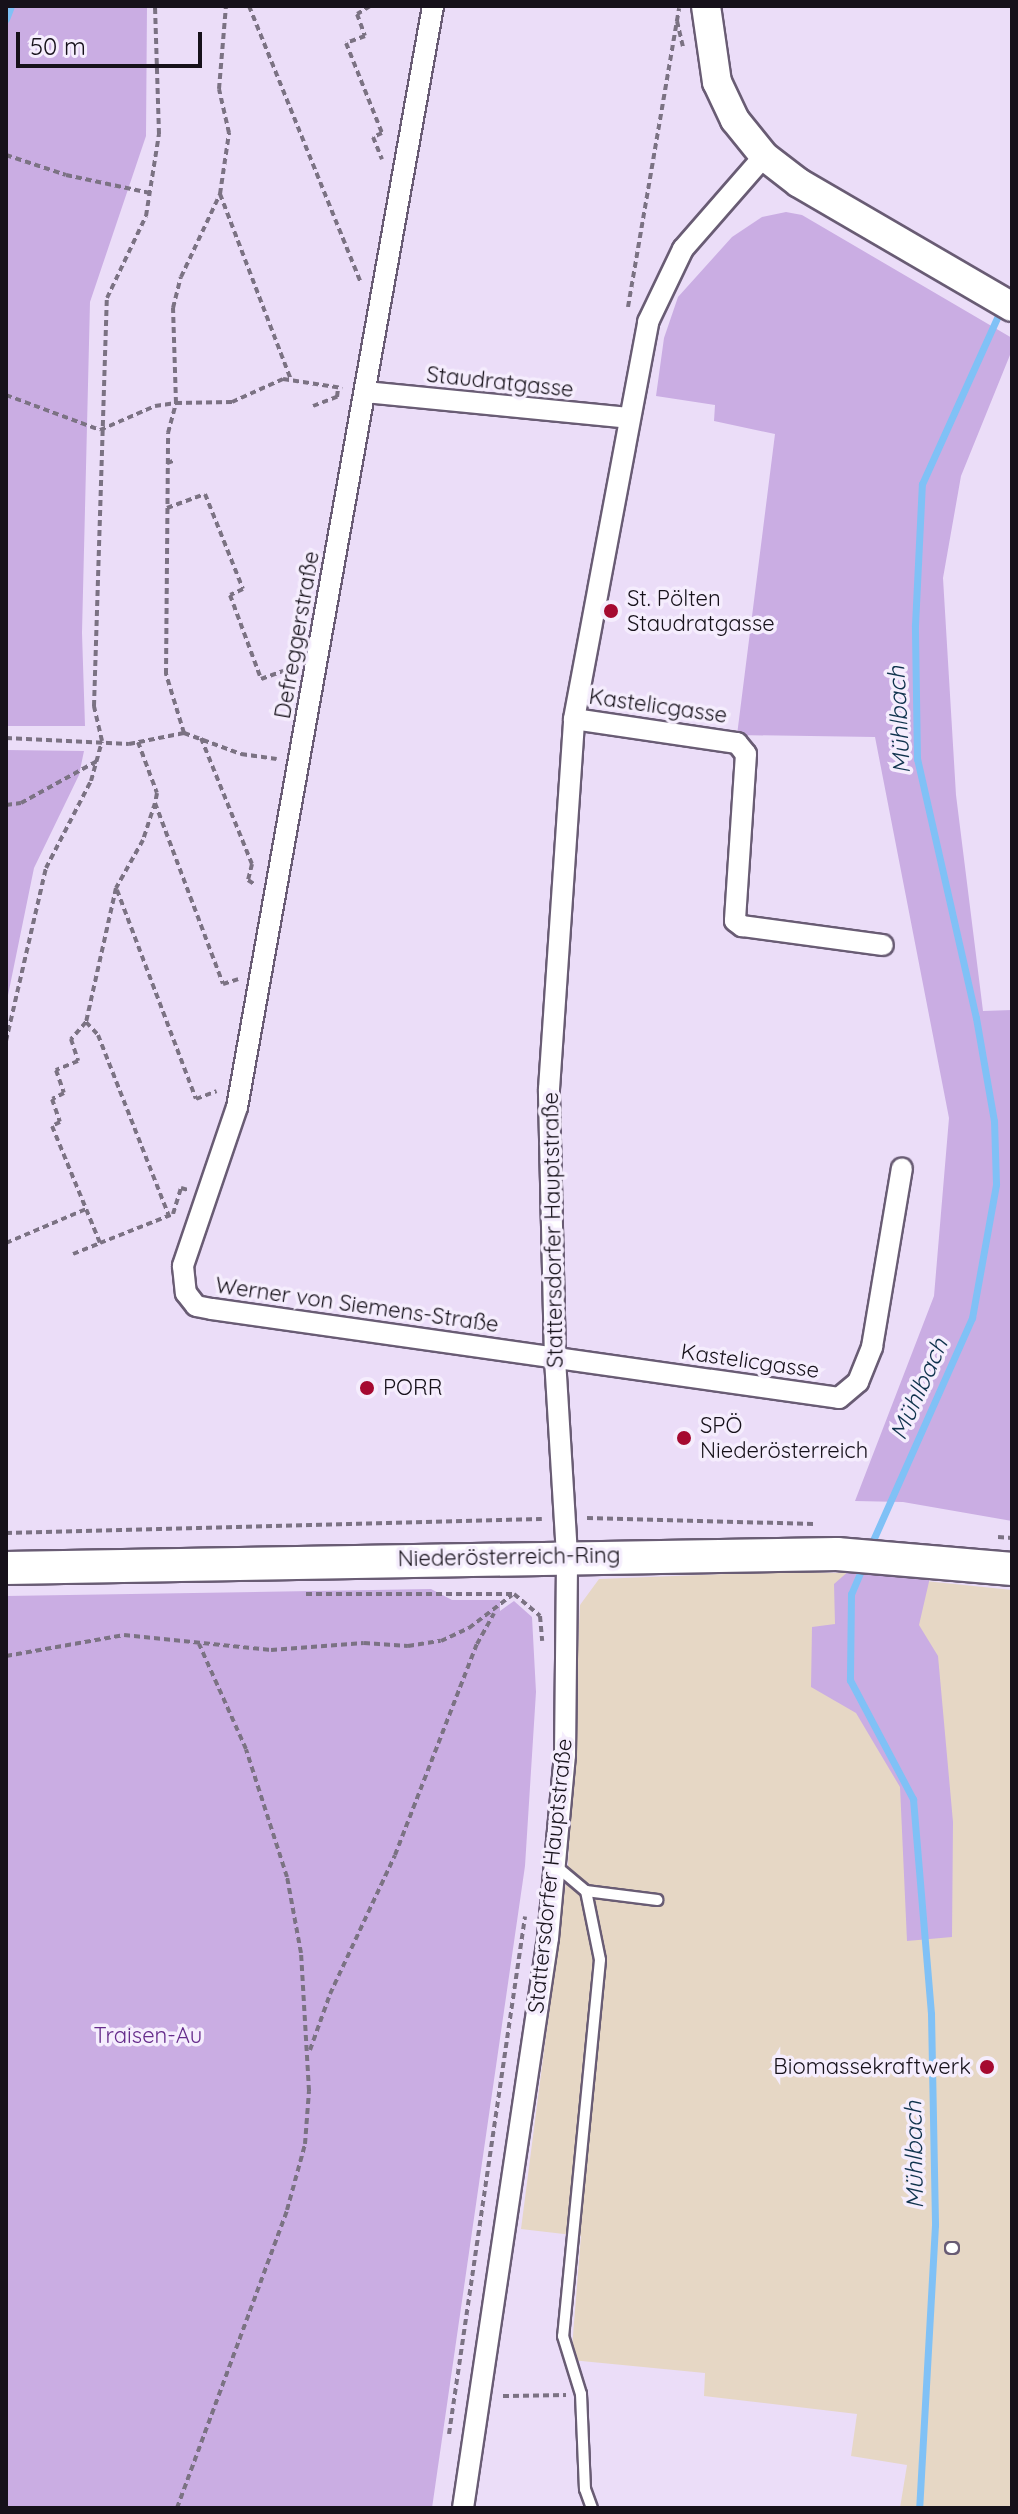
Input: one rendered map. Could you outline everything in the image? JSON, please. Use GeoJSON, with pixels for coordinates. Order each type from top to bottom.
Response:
{"type":"FeatureCollection","features":[{"type":"Feature","properties":{"kind":"main road"},"geometry":{"type":"LineString","coordinates":[[706,6],[717,82],[735,120],[764,156],[799,183],[1012,307]]}},
{"type":"Feature","properties":{"kind":"main road","name":"Niederösterreich-Ring"},"geometry":{"type":"LineString","coordinates":[[6,1568],[567,1555],[837,1554],[893,1556],[1012,1569]]}},
{"type":"Feature","properties":{"kind":"street","name":"Defreggerstraße"},"geometry":{"type":"LineString","coordinates":[[183,1266],[237,1107],[433,6]]}},
{"type":"Feature","properties":{"kind":"street","name":"Stattersdorfer Hauptstraße"},"geometry":{"type":"LineString","coordinates":[[463,2508],[555,1865],[565,1755],[567,1555],[555,1359],[549,1089],[574,719],[648,322],[668,274],[683,249],[764,156]]}},
{"type":"Feature","properties":{"kind":"street","name":"Staudratgasse"},"geometry":{"type":"LineString","coordinates":[[365,392],[629,418]]}},
{"type":"Feature","properties":{"kind":"street","name":"Kastelicgasse"},"geometry":{"type":"LineString","coordinates":[[574,719],[737,743],[746,754],[735,921],[742,926],[883,945]]}},
{"type":"Feature","properties":{"kind":"street","name":"Kastelicgasse"},"geometry":{"type":"LineString","coordinates":[[555,1359],[839,1398],[858,1382],[872,1347],[902,1168]]}},
{"type":"Feature","properties":{"kind":"street","name":"Werner von Siemens-Straße"},"geometry":{"type":"LineString","coordinates":[[183,1266],[186,1293],[196,1306],[555,1359]]}},
{"type":"Feature","properties":{"kind":"lane"},"geometry":{"type":"LineString","coordinates":[[555,1865],[586,1891],[657,1900]]}},
{"type":"Feature","properties":{"kind":"lane"},"geometry":{"type":"LineString","coordinates":[[586,1891],[600,1960],[563,2336],[581,2394],[585,2489],[592,2508]]}},
{"type":"Feature","properties":{"kind":"path"},"geometry":{"type":"LineString","coordinates":[[6,1041],[46,868],[97,761],[102,741],[94,706],[100,430],[107,298],[146,216],[150,193],[159,134],[155,6]]}},
{"type":"Feature","properties":{"kind":"path"},"geometry":{"type":"LineString","coordinates":[[184,733],[166,674],[167,463],[176,403],[173,308],[181,277],[220,194],[229,133],[219,89],[226,6]]}},
{"type":"Feature","properties":{"kind":"path"},"geometry":{"type":"LineString","coordinates":[[249,6],[365,294]]}},
{"type":"Feature","properties":{"kind":"path"},"geometry":{"type":"LineString","coordinates":[[370,6],[357,14],[365,36],[346,43],[382,133],[373,137],[386,171]]}},
{"type":"Feature","properties":{"kind":"path"},"geometry":{"type":"LineString","coordinates":[[627,312],[652,193],[679,6]]}},
{"type":"Feature","properties":{"kind":"path"},"geometry":{"type":"LineString","coordinates":[[6,155],[66,175],[150,193]]}},
{"type":"Feature","properties":{"kind":"path"},"geometry":{"type":"LineString","coordinates":[[220,194],[291,380]]}},
{"type":"Feature","properties":{"kind":"path"},"geometry":{"type":"LineString","coordinates":[[6,395],[100,430],[176,403],[232,402],[291,380],[365,392]]}},
{"type":"Feature","properties":{"kind":"path"},"geometry":{"type":"LineString","coordinates":[[313,406],[337,397],[339,388]]}},
{"type":"Feature","properties":{"kind":"path"},"geometry":{"type":"LineString","coordinates":[[167,463],[176,460]]}},
{"type":"Feature","properties":{"kind":"path"},"geometry":{"type":"LineString","coordinates":[[167,508],[205,494],[243,589],[230,595],[261,679],[297,666]]}},
{"type":"Feature","properties":{"kind":"path"},"geometry":{"type":"LineString","coordinates":[[6,738],[138,742],[184,733],[241,754],[299,763]]}},
{"type":"Feature","properties":{"kind":"path"},"geometry":{"type":"LineString","coordinates":[[201,738],[252,864],[248,880],[256,885]]}},
{"type":"Feature","properties":{"kind":"path"},"geometry":{"type":"LineString","coordinates":[[100,1243],[52,1126],[60,1122],[52,1099],[64,1093],[56,1070],[78,1061],[71,1039],[86,1022],[116,888],[143,840],[155,803],[157,793],[138,742]]}},
{"type":"Feature","properties":{"kind":"path"},"geometry":{"type":"LineString","coordinates":[[6,805],[21,803],[97,761]]}},
{"type":"Feature","properties":{"kind":"path"},"geometry":{"type":"LineString","coordinates":[[155,803],[223,984],[238,979]]}},
{"type":"Feature","properties":{"kind":"path"},"geometry":{"type":"LineString","coordinates":[[116,888],[196,1099],[217,1091]]}},
{"type":"Feature","properties":{"kind":"path"},"geometry":{"type":"LineString","coordinates":[[86,1022],[98,1035],[169,1216]]}},
{"type":"Feature","properties":{"kind":"path"},"geometry":{"type":"LineString","coordinates":[[73,1254],[169,1216],[181,1188],[189,1190]]}},
{"type":"Feature","properties":{"kind":"path"},"geometry":{"type":"LineString","coordinates":[[6,1243],[86,1209]]}},
{"type":"Feature","properties":{"kind":"path"},"geometry":{"type":"LineString","coordinates":[[6,1533],[565,1518],[816,1524]]}},
{"type":"Feature","properties":{"kind":"path"},"geometry":{"type":"LineString","coordinates":[[6,1656],[64,1648],[108,1635],[271,1650],[364,1643],[408,1646],[441,1641],[495,1611],[514,1594],[540,1616],[543,1657]]}},
{"type":"Feature","properties":{"kind":"path"},"geometry":{"type":"LineString","coordinates":[[309,2053],[330,1994],[395,1855],[477,1644],[495,1611]]}},
{"type":"Feature","properties":{"kind":"path"},"geometry":{"type":"LineString","coordinates":[[177,2508],[287,2210],[305,2144],[309,2053],[301,1953],[277,1836],[220,1682],[199,1644]]}},
{"type":"Feature","properties":{"kind":"path"},"geometry":{"type":"LineString","coordinates":[[447,2448],[528,1901]]}},
{"type":"Feature","properties":{"kind":"path"},"geometry":{"type":"LineString","coordinates":[[480,2395],[581,2394]]}},
{"type":"Feature","properties":{"kind":"shaded area"},"geometry":{"type":"Polygon","coordinates":[[[777,1572],[848,1573],[1012,1590],[1012,2508],[900,2508],[907,2465],[851,2456],[857,2414],[704,2396],[705,2373],[571,2360],[581,2236],[521,2229],[568,1865],[580,1605],[599,1579],[777,1572]]]}},
{"type":"Feature","properties":{"kind":"green space"},"geometry":{"type":"Polygon","coordinates":[[[6,6],[147,6],[146,136],[90,302],[82,633],[85,726],[6,726],[6,6]]]}},
{"type":"Feature","properties":{"kind":"green space"},"geometry":{"type":"Polygon","coordinates":[[[786,212],[802,215],[1012,338],[1012,350],[961,476],[943,578],[956,795],[983,1011],[1012,1010],[1012,1521],[903,1502],[855,1501],[934,1296],[949,1118],[875,737],[737,735],[775,434],[714,421],[715,405],[656,396],[664,338],[678,297],[732,237],[762,217],[786,212]]]}},
{"type":"Feature","properties":{"kind":"green space"},"geometry":{"type":"Polygon","coordinates":[[[6,750],[84,751],[79,775],[34,868],[6,1005],[6,750]]]}},
{"type":"Feature","properties":{"kind":"green space"},"geometry":{"type":"Polygon","coordinates":[[[850,1570],[931,1573],[919,1625],[938,1656],[953,1822],[952,1937],[907,1941],[900,1787],[856,1713],[811,1687],[812,1627],[835,1624],[834,1584],[850,1570]]]}},
{"type":"Feature","properties":{"kind":"green space","name":"Traisen-Au"},"geometry":{"type":"Polygon","coordinates":[[[431,1589],[452,1600],[500,1600],[500,1611],[514,1601],[532,1617],[536,1692],[525,1866],[432,2508],[6,2508],[6,1596],[431,1589]]]}},
{"type":"Feature","properties":{"kind":"waterway"},"geometry":{"type":"LineString","coordinates":[[6,19],[11,6]]}},
{"type":"Feature","properties":{"kind":"waterway","name":"Mühlbach"},"geometry":{"type":"LineString","coordinates":[[870,1547],[972,1318],[996,1184],[994,1121],[976,1018],[917,759],[915,625],[922,484],[1001,309]]}},
{"type":"Feature","properties":{"kind":"waterway","name":"Mühlbach"},"geometry":{"type":"LineString","coordinates":[[863,1566],[851,1594],[850,1680],[913,1799],[931,2014],[935,2225],[919,2508]]}},
{"type":"Feature","properties":{"kind":"place","name":"St. Pölten Staudratgasse"},"geometry":{"type":"Point","coordinates":[611,611]}},
{"type":"Feature","properties":{"kind":"place","name":"PORR"},"geometry":{"type":"Point","coordinates":[367,1388]}},
{"type":"Feature","properties":{"kind":"place","name":"SPÖ Niederösterreich"},"geometry":{"type":"Point","coordinates":[684,1438]}},
{"type":"Feature","properties":{"kind":"place","name":"Biomassekraftwerk"},"geometry":{"type":"Point","coordinates":[987,2067]}}]}
